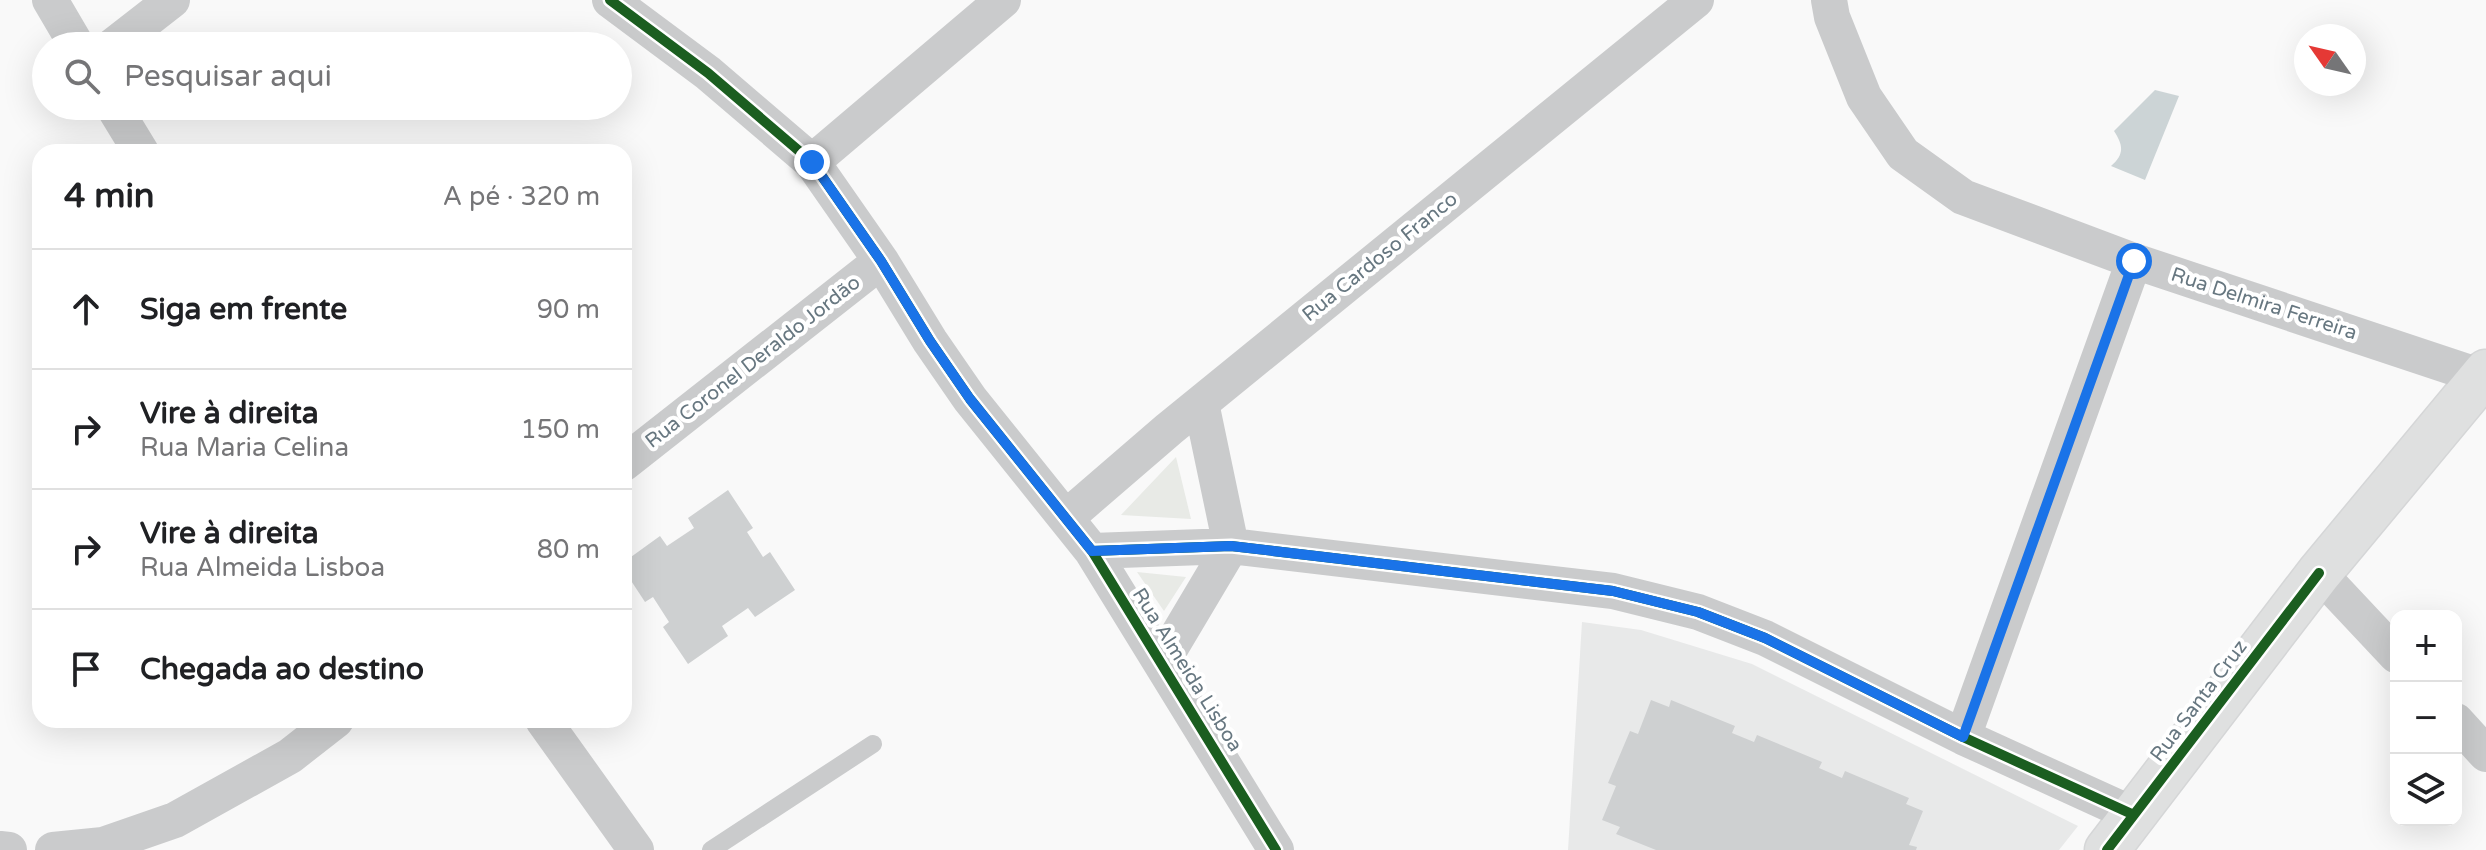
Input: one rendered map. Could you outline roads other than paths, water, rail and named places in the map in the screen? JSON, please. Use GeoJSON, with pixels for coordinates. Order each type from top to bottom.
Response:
{"type":"FeatureCollection","features":[{"type":"Feature","properties":{"kind":"main road","name":"Rua Santa Cruz"},"geometry":{"type":"LineString","coordinates":[[2107,850],[2319,573],[2484,375]]}},
{"type":"Feature","properties":{"kind":"street"},"geometry":{"type":"LineString","coordinates":[[50,0],[69,32]]}},
{"type":"Feature","properties":{"kind":"street"},"geometry":{"type":"LineString","coordinates":[[131,32],[172,0]]}},
{"type":"Feature","properties":{"kind":"street","name":"Rua Almeida Lisboa"},"geometry":{"type":"LineString","coordinates":[[610,0],[708,73],[812,162],[881,261],[970,399],[1092,551],[1276,850]]}},
{"type":"Feature","properties":{"kind":"street"},"geometry":{"type":"LineString","coordinates":[[812,162],[1003,0]]}},
{"type":"Feature","properties":{"kind":"street","name":"Rua Cardoso Franco"},"geometry":{"type":"LineString","coordinates":[[1067,517],[1201,403],[1696,0]]}},
{"type":"Feature","properties":{"kind":"street","name":"Rua Delmira Ferreira"},"geometry":{"type":"LineString","coordinates":[[1829,0],[1832,17],[1864,97],[1903,154],[1963,197],[2134,261],[2484,375]]}},
{"type":"Feature","properties":{"kind":"street"},"geometry":{"type":"LineString","coordinates":[[122,120],[136,144]]}},
{"type":"Feature","properties":{"kind":"street","name":"Rua Coronel Deraldo Jordão"},"geometry":{"type":"LineString","coordinates":[[632,457],[881,261]]}},
{"type":"Feature","properties":{"kind":"street"},"geometry":{"type":"LineString","coordinates":[[1963,737],[2134,261]]}},
{"type":"Feature","properties":{"kind":"street"},"geometry":{"type":"LineString","coordinates":[[1162,662],[1231,546],[1201,403]]}},
{"type":"Feature","properties":{"kind":"street"},"geometry":{"type":"LineString","coordinates":[[1092,551],[1231,546],[1613,591],[1698,612],[1765,638],[1963,737],[2134,815]]}},
{"type":"Feature","properties":{"kind":"street"},"geometry":{"type":"LineString","coordinates":[[2319,573],[2390,649]]}},
{"type":"Feature","properties":{"kind":"street"},"geometry":{"type":"LineString","coordinates":[[53,850],[103,845],[175,820],[290,756],[326,728]]}},
{"type":"Feature","properties":{"kind":"street"},"geometry":{"type":"LineString","coordinates":[[549,728],[636,850]]}},
{"type":"Feature","properties":{"kind":"street"},"geometry":{"type":"LineString","coordinates":[[2462,728],[2486,754]]}},
{"type":"Feature","properties":{"kind":"street"},"geometry":{"type":"LineString","coordinates":[[0,849],[9,850]]}},
{"type":"Feature","properties":{"kind":"lane"},"geometry":{"type":"LineString","coordinates":[[711,850],[873,744]]}}]}
